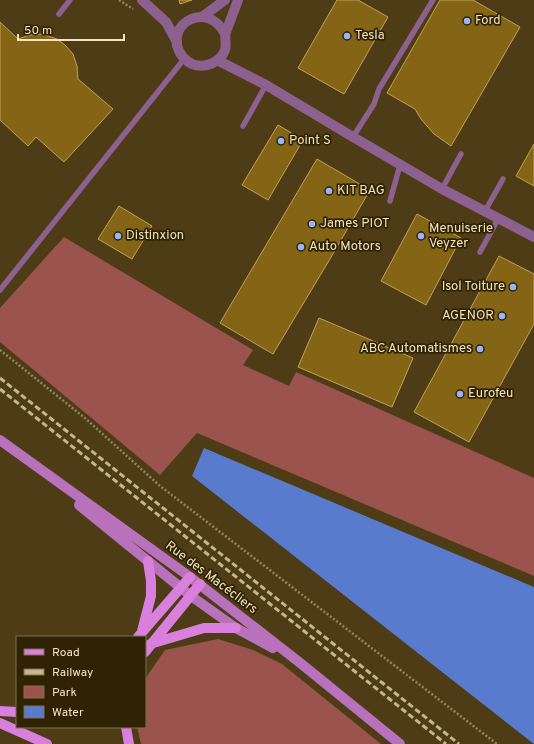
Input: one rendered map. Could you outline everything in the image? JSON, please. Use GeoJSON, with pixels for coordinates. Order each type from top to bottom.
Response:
{"type":"FeatureCollection","features":[{"type":"Feature","properties":{"kind":"main road"},"geometry":{"type":"LineString","coordinates":[[140,635],[151,596],[148,561]]}},
{"type":"Feature","properties":{"kind":"main road"},"geometry":{"type":"LineString","coordinates":[[140,635],[190,577]]}},
{"type":"Feature","properties":{"kind":"main road"},"geometry":{"type":"LineString","coordinates":[[148,648],[200,584]]}},
{"type":"Feature","properties":{"kind":"main road"},"geometry":{"type":"LineString","coordinates":[[148,648],[204,628],[236,628]]}},
{"type":"Feature","properties":{"kind":"main road"},"geometry":{"type":"LineString","coordinates":[[0,711],[16,712]]}},
{"type":"Feature","properties":{"kind":"main road"},"geometry":{"type":"LineString","coordinates":[[0,723],[47,744]]}},
{"type":"Feature","properties":{"kind":"main road"},"geometry":{"type":"LineString","coordinates":[[126,728],[129,744]]}},
{"type":"Feature","properties":{"kind":"street"},"geometry":{"type":"LineString","coordinates":[[142,0],[166,22],[177,42]]}},
{"type":"Feature","properties":{"kind":"street"},"geometry":{"type":"LineString","coordinates":[[202,17],[225,0]]}},
{"type":"Feature","properties":{"kind":"street"},"geometry":{"type":"LineString","coordinates":[[225,34],[238,0]]}},
{"type":"Feature","properties":{"kind":"street"},"geometry":{"type":"LineString","coordinates":[[202,17],[210,18],[222,27],[226,42],[225,50],[217,60],[208,65],[199,66],[191,64],[184,59],[178,48],[177,42],[178,34],[187,22],[194,18],[202,17]]}},
{"type":"Feature","properties":{"kind":"street"},"geometry":{"type":"LineString","coordinates":[[217,60],[266,85],[442,189],[534,237]]}},
{"type":"Feature","properties":{"kind":"street","name":"Rue des Macécliers"},"geometry":{"type":"LineString","coordinates":[[0,440],[190,596],[236,628],[299,662]]}},
{"type":"Feature","properties":{"kind":"street","name":"Rue des Macécliers"},"geometry":{"type":"LineString","coordinates":[[0,440],[200,584],[400,744]]}},
{"type":"Feature","properties":{"kind":"lane"},"geometry":{"type":"LineString","coordinates":[[59,14],[70,0]]}},
{"type":"Feature","properties":{"kind":"lane"},"geometry":{"type":"LineString","coordinates":[[353,137],[374,104],[379,89],[433,0]]}},
{"type":"Feature","properties":{"kind":"lane"},"geometry":{"type":"LineString","coordinates":[[0,290],[184,59]]}},
{"type":"Feature","properties":{"kind":"lane"},"geometry":{"type":"LineString","coordinates":[[244,126],[266,85]]}},
{"type":"Feature","properties":{"kind":"lane"},"geometry":{"type":"LineString","coordinates":[[442,189],[461,154]]}},
{"type":"Feature","properties":{"kind":"lane"},"geometry":{"type":"LineString","coordinates":[[390,201],[400,165]]}},
{"type":"Feature","properties":{"kind":"lane"},"geometry":{"type":"LineString","coordinates":[[485,211],[503,179]]}},
{"type":"Feature","properties":{"kind":"lane"},"geometry":{"type":"LineString","coordinates":[[480,252],[498,219]]}},
{"type":"Feature","properties":{"kind":"path"},"geometry":{"type":"LineString","coordinates":[[0,350],[86,419],[160,486],[497,744]]}},
{"type":"Feature","properties":{"kind":"green space"},"geometry":{"type":"Polygon","coordinates":[[[64,237],[253,350],[243,365],[289,386],[296,372],[534,478],[534,576],[197,433],[160,475],[0,342],[0,308],[64,237]]]}},
{"type":"Feature","properties":{"kind":"green space"},"geometry":{"type":"Polygon","coordinates":[[[218,639],[253,650],[282,664],[381,744],[141,744],[137,728],[146,728],[146,678],[165,650],[218,639]]]}},
{"type":"Feature","properties":{"kind":"water"},"geometry":{"type":"Polygon","coordinates":[[[204,448],[534,587],[534,744],[192,476],[204,448]]]}},
{"type":"Feature","properties":{"kind":"building"},"geometry":{"type":"Polygon","coordinates":[[[179,0],[192,0],[180,4],[179,0]]]}},
{"type":"Feature","properties":{"kind":"building","name":"Tesla"},"geometry":{"type":"Polygon","coordinates":[[[337,0],[358,0],[388,17],[344,94],[298,68],[337,0]]]}},
{"type":"Feature","properties":{"kind":"building"},"geometry":{"type":"Polygon","coordinates":[[[440,0],[473,0],[520,27],[451,146],[434,134],[421,119],[415,109],[387,93],[440,0]]]}},
{"type":"Feature","properties":{"kind":"building"},"geometry":{"type":"Polygon","coordinates":[[[0,22],[18,39],[30,35],[42,34],[57,39],[65,45],[73,54],[77,66],[78,79],[113,109],[64,162],[36,137],[28,146],[0,120],[0,22]]]}},
{"type":"Feature","properties":{"kind":"building"},"geometry":{"type":"Polygon","coordinates":[[[278,125],[303,140],[268,200],[242,185],[278,125]]]}},
{"type":"Feature","properties":{"kind":"building"},"geometry":{"type":"Polygon","coordinates":[[[534,144],[534,186],[516,176],[534,144]]]}},
{"type":"Feature","properties":{"kind":"building"},"geometry":{"type":"Polygon","coordinates":[[[317,159],[370,190],[273,354],[220,323],[317,159]]]}},
{"type":"Feature","properties":{"kind":"building"},"geometry":{"type":"Polygon","coordinates":[[[119,206],[152,226],[132,259],[98,239],[119,206]]]}},
{"type":"Feature","properties":{"kind":"building"},"geometry":{"type":"Polygon","coordinates":[[[417,214],[461,238],[426,305],[381,281],[417,214]]]}},
{"type":"Feature","properties":{"kind":"building"},"geometry":{"type":"Polygon","coordinates":[[[499,256],[534,274],[534,324],[469,442],[414,412],[499,256]]]}},
{"type":"Feature","properties":{"kind":"building"},"geometry":{"type":"Polygon","coordinates":[[[319,318],[413,358],[392,407],[298,367],[319,318]]]}},
{"type":"Feature","properties":{"kind":"railway"},"geometry":{"type":"LineString","coordinates":[[0,378],[459,744]]}},
{"type":"Feature","properties":{"kind":"railway"},"geometry":{"type":"LineString","coordinates":[[0,389],[446,744]]}},
{"type":"Feature","properties":{"kind":"place","name":"Ford"},"geometry":{"type":"Point","coordinates":[467,21]}},
{"type":"Feature","properties":{"kind":"place","name":"Tesla"},"geometry":{"type":"Point","coordinates":[347,36]}},
{"type":"Feature","properties":{"kind":"place","name":"Point S"},"geometry":{"type":"Point","coordinates":[281,141]}},
{"type":"Feature","properties":{"kind":"place","name":"KIT BAG"},"geometry":{"type":"Point","coordinates":[329,191]}},
{"type":"Feature","properties":{"kind":"place","name":"James PIOT"},"geometry":{"type":"Point","coordinates":[312,224]}},
{"type":"Feature","properties":{"kind":"place","name":"Distinxion"},"geometry":{"type":"Point","coordinates":[118,236]}},
{"type":"Feature","properties":{"kind":"place","name":"Menuiserie Veyzer"},"geometry":{"type":"Point","coordinates":[421,236]}},
{"type":"Feature","properties":{"kind":"place","name":"Auto Motors"},"geometry":{"type":"Point","coordinates":[301,247]}},
{"type":"Feature","properties":{"kind":"place","name":"Isol Toiture"},"geometry":{"type":"Point","coordinates":[513,287]}},
{"type":"Feature","properties":{"kind":"place","name":"AGENOR"},"geometry":{"type":"Point","coordinates":[502,316]}},
{"type":"Feature","properties":{"kind":"place","name":"ABC Automatismes"},"geometry":{"type":"Point","coordinates":[480,349]}},
{"type":"Feature","properties":{"kind":"place","name":"Eurofeu"},"geometry":{"type":"Point","coordinates":[460,394]}}]}
